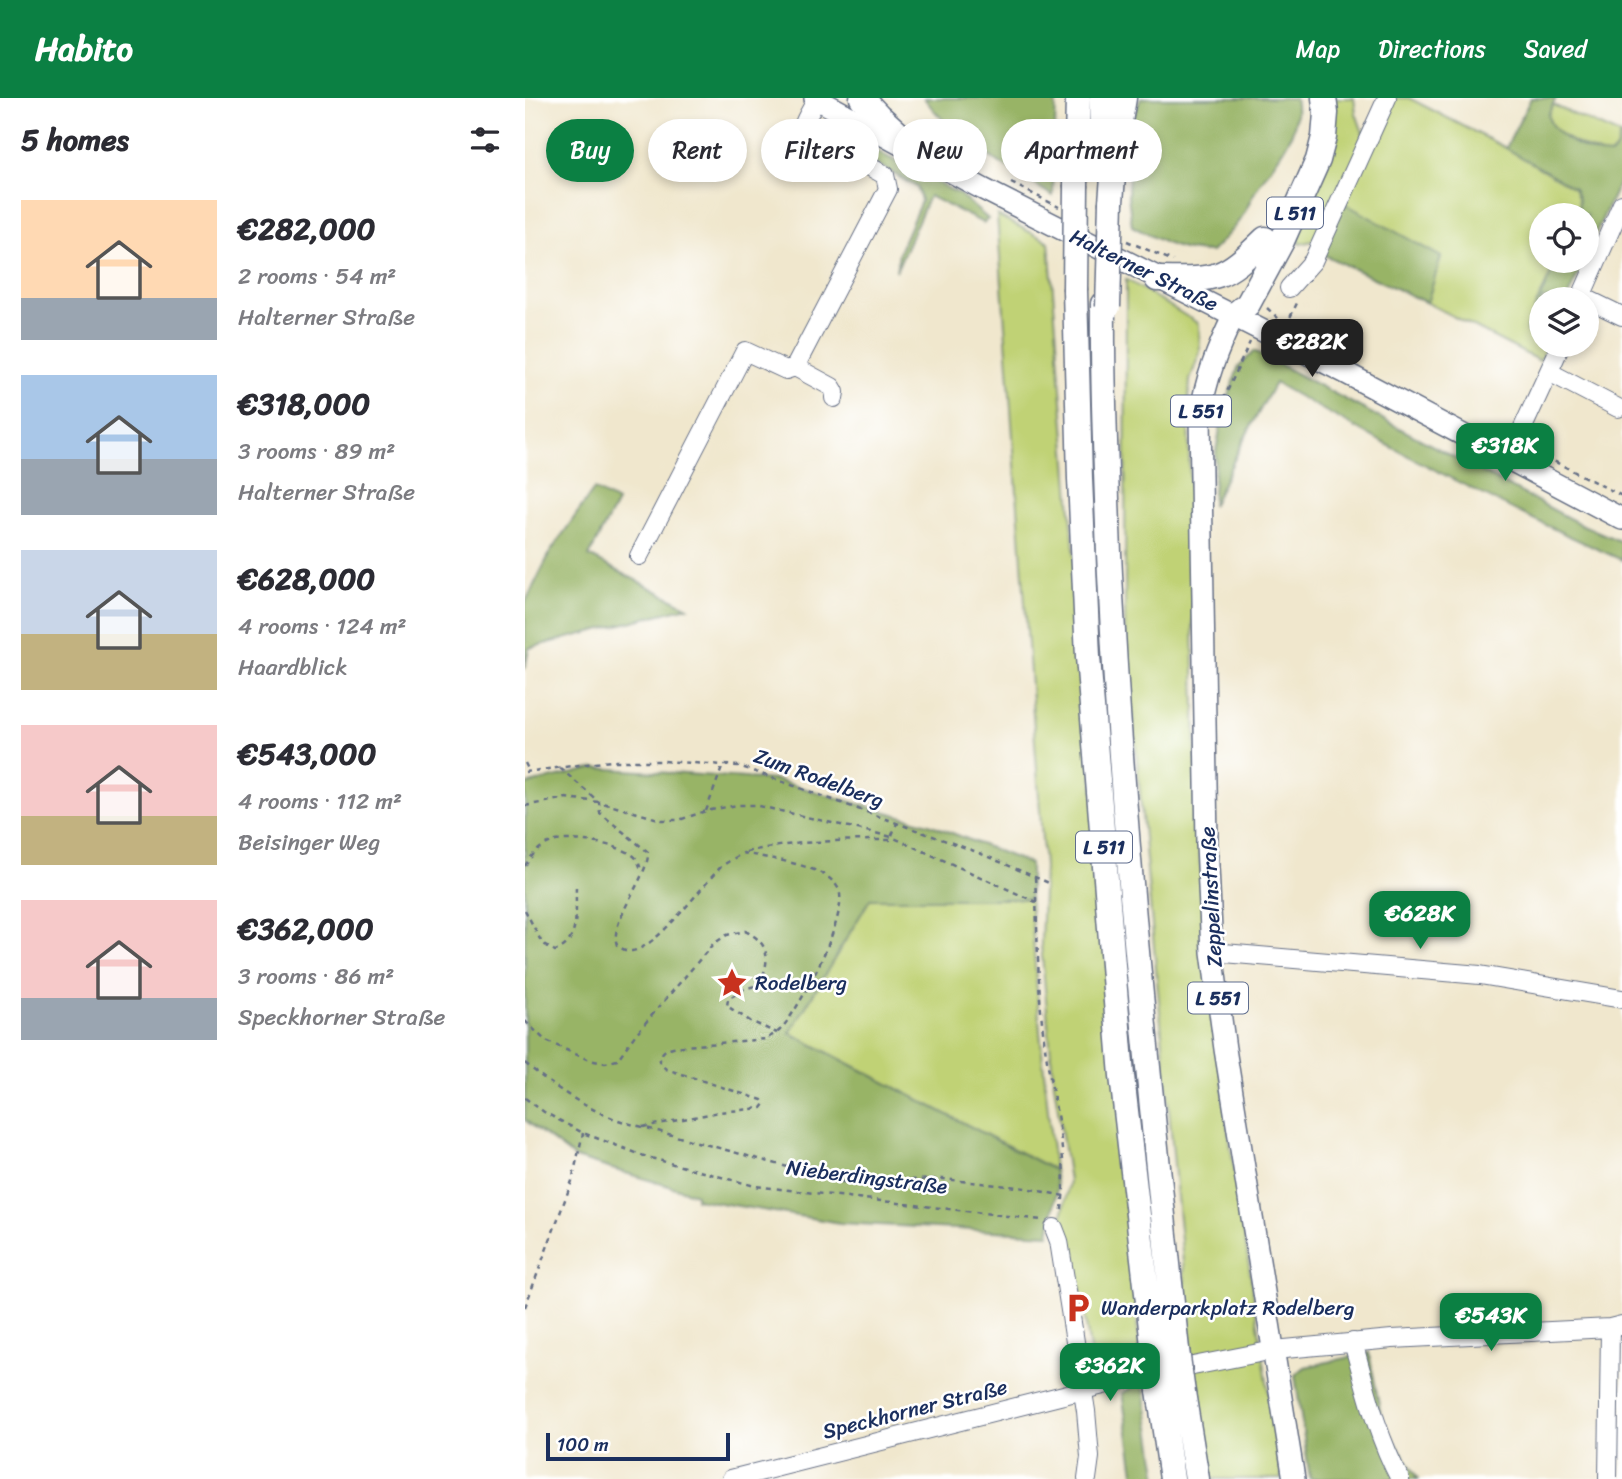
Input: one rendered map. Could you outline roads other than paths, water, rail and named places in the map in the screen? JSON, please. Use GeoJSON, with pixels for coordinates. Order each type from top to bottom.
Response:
{"type":"FeatureCollection","features":[{"type":"Feature","properties":{"kind":"highway"},"geometry":{"type":"LineString","coordinates":[[862,98],[893,129]]}},
{"type":"Feature","properties":{"kind":"highway","name":"L 511"},"geometry":{"type":"LineString","coordinates":[[1079,98],[1075,290],[1088,657],[1122,1076],[1166,1352]]}},
{"type":"Feature","properties":{"kind":"highway","name":"L 511"},"geometry":{"type":"LineString","coordinates":[[1102,98],[1106,200],[1104,422],[1109,560],[1124,812],[1170,1388],[1172,1479]]}},
{"type":"Feature","properties":{"kind":"highway","name":"L 511"},"geometry":{"type":"LineString","coordinates":[[1106,200],[1124,98]]}},
{"type":"Feature","properties":{"kind":"highway","name":"L 511"},"geometry":{"type":"LineString","coordinates":[[1234,315],[1236,297],[1294,180],[1310,140],[1313,126],[1311,98]]}},
{"type":"Feature","properties":{"kind":"highway","name":"L 511"},"geometry":{"type":"LineString","coordinates":[[1234,315],[1248,304],[1282,242],[1318,160],[1325,125],[1324,98]]}},
{"type":"Feature","properties":{"kind":"highway","name":"L 511"},"geometry":{"type":"LineString","coordinates":[[1157,279],[1201,280],[1220,276],[1240,264],[1265,239]]}},
{"type":"Feature","properties":{"kind":"highway","name":"L 511"},"geometry":{"type":"LineString","coordinates":[[1170,1388],[1197,1479]]}},
{"type":"Feature","properties":{"kind":"main road","name":"Halterner Straße"},"geometry":{"type":"LineString","coordinates":[[817,98],[893,140]]}},
{"type":"Feature","properties":{"kind":"main road","name":"Halterner Straße"},"geometry":{"type":"LineString","coordinates":[[971,182],[1157,279],[1258,327],[1622,519]]}},
{"type":"Feature","properties":{"kind":"main road","name":"Zeppelinstraße"},"geometry":{"type":"LineString","coordinates":[[1234,315],[1215,355],[1205,386],[1200,416],[1206,830],[1212,952],[1294,1479]]}},
{"type":"Feature","properties":{"kind":"street"},"geometry":{"type":"LineString","coordinates":[[639,556],[745,351],[786,370],[795,367],[888,189],[885,175],[857,161],[843,156],[817,156],[803,148],[800,140],[801,129],[817,98]]}},
{"type":"Feature","properties":{"kind":"street"},"geometry":{"type":"LineString","coordinates":[[1290,289],[1313,261],[1387,98]]}},
{"type":"Feature","properties":{"kind":"street"},"geometry":{"type":"LineString","coordinates":[[1586,287],[1622,204]]}},
{"type":"Feature","properties":{"kind":"street"},"geometry":{"type":"LineString","coordinates":[[1599,306],[1622,316]]}},
{"type":"Feature","properties":{"kind":"street"},"geometry":{"type":"LineString","coordinates":[[1508,460],[1556,357]]}},
{"type":"Feature","properties":{"kind":"street"},"geometry":{"type":"LineString","coordinates":[[795,367],[832,387],[834,398]]}},
{"type":"Feature","properties":{"kind":"street"},"geometry":{"type":"LineString","coordinates":[[1549,372],[1618,408]]}},
{"type":"Feature","properties":{"kind":"street"},"geometry":{"type":"LineString","coordinates":[[1212,952],[1480,975],[1622,999]]}},
{"type":"Feature","properties":{"kind":"street"},"geometry":{"type":"LineString","coordinates":[[1054,1228],[1059,1241],[1082,1390],[1090,1457],[1087,1479]]}},
{"type":"Feature","properties":{"kind":"street"},"geometry":{"type":"LineString","coordinates":[[1608,1479],[1616,1327]]}},
{"type":"Feature","properties":{"kind":"street","name":"Speckhorner Straße"},"geometry":{"type":"LineString","coordinates":[[731,1479],[1128,1379],[1274,1350],[1353,1342],[1616,1327]]}},
{"type":"Feature","properties":{"kind":"street"},"geometry":{"type":"LineString","coordinates":[[1353,1342],[1375,1424],[1400,1479]]}},
{"type":"Feature","properties":{"kind":"place","name":"Rodelberg"},"geometry":{"type":"Point","coordinates":[732,983]}},
{"type":"Feature","properties":{"kind":"place","name":"Wanderparkplatz Rodelberg"},"geometry":{"type":"Point","coordinates":[1078,1308]}}]}
